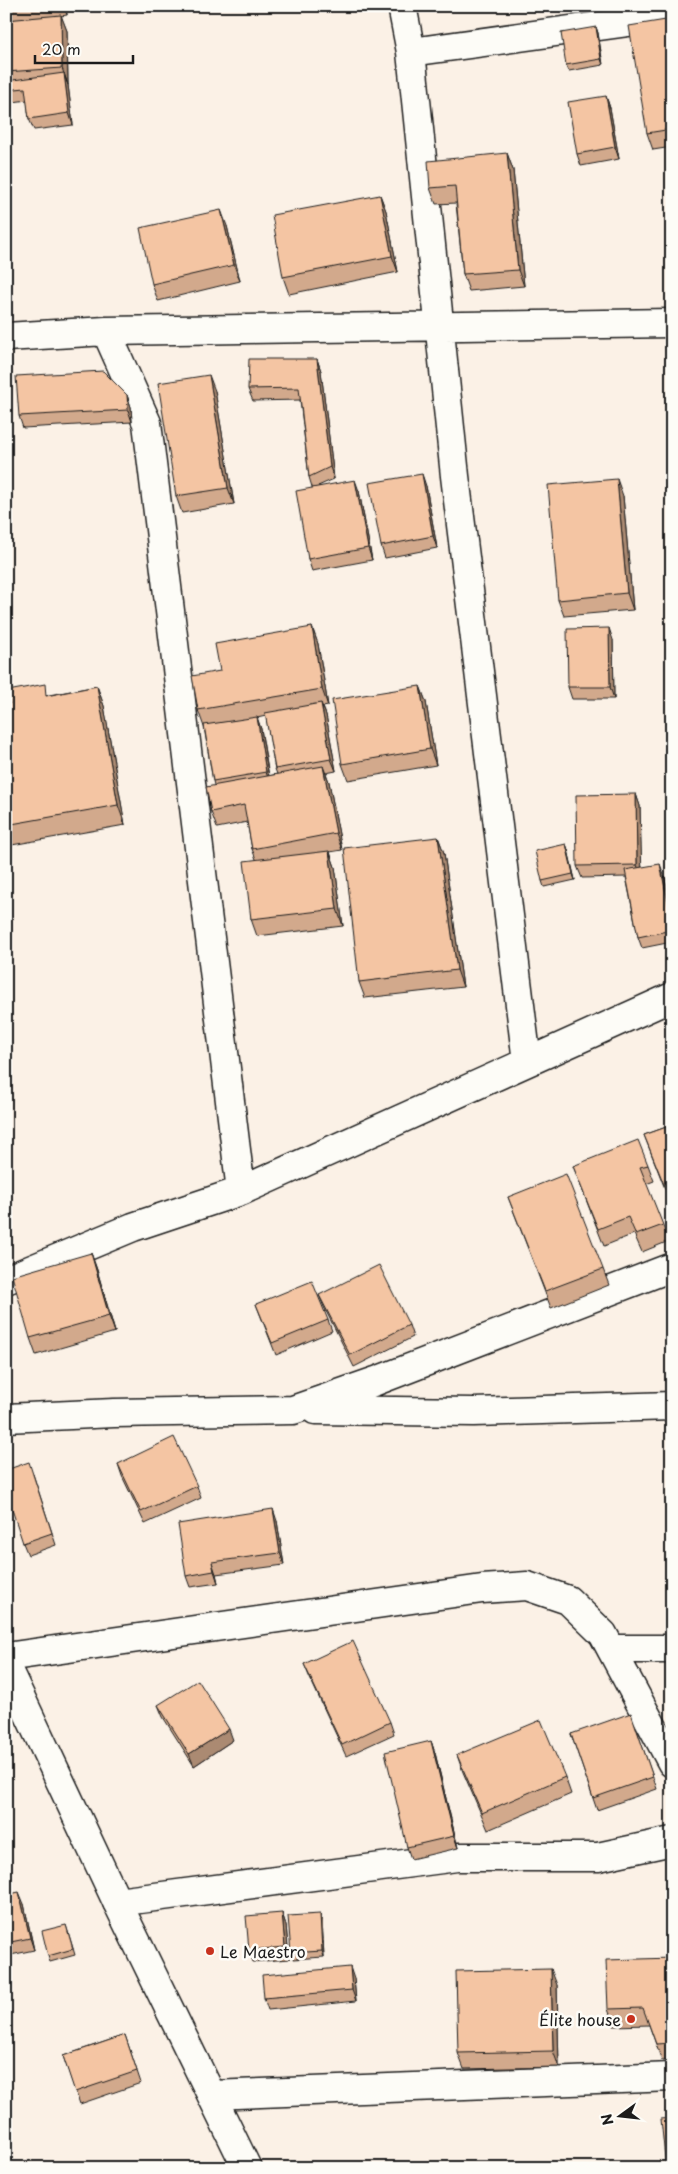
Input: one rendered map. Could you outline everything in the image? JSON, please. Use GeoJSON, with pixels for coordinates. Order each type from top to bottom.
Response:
{"type":"FeatureCollection","features":[{"type":"Feature","properties":{"kind":"street"},"geometry":{"type":"LineString","coordinates":[[402,6],[410,52],[454,476],[527,1062]]}},
{"type":"Feature","properties":{"kind":"street"},"geometry":{"type":"LineString","coordinates":[[410,52],[672,16]]}},
{"type":"Feature","properties":{"kind":"street"},"geometry":{"type":"LineString","coordinates":[[6,337],[106,331],[672,323]]}},
{"type":"Feature","properties":{"kind":"street"},"geometry":{"type":"LineString","coordinates":[[106,331],[146,423],[241,1191]]}},
{"type":"Feature","properties":{"kind":"street"},"geometry":{"type":"LineString","coordinates":[[6,1280],[133,1228],[241,1191],[672,997]]}},
{"type":"Feature","properties":{"kind":"street"},"geometry":{"type":"LineString","coordinates":[[293,1410],[376,1381],[672,1267]]}},
{"type":"Feature","properties":{"kind":"street"},"geometry":{"type":"LineString","coordinates":[[6,1418],[293,1410],[474,1412],[672,1406]]}},
{"type":"Feature","properties":{"kind":"street"},"geometry":{"type":"LineString","coordinates":[[6,1657],[482,1589],[527,1586],[568,1600],[603,1634],[672,1763]]}},
{"type":"Feature","properties":{"kind":"street"},"geometry":{"type":"LineString","coordinates":[[611,1649],[672,1649]]}},
{"type":"Feature","properties":{"kind":"street"},"geometry":{"type":"LineString","coordinates":[[6,1666],[117,1902],[246,2168]]}},
{"type":"Feature","properties":{"kind":"street"},"geometry":{"type":"LineString","coordinates":[[117,1902],[457,1857],[598,1857],[672,1841]]}},
{"type":"Feature","properties":{"kind":"street"},"geometry":{"type":"LineString","coordinates":[[212,2095],[672,2077]]}},
{"type":"Feature","properties":{"kind":"building"},"geometry":{"type":"Polygon","coordinates":[[[6,6],[33,6],[6,9],[6,6]]]}},
{"type":"Feature","properties":{"kind":"building"},"geometry":{"type":"Polygon","coordinates":[[[61,15],[62,68],[6,72],[6,20],[61,15]]]}},
{"type":"Feature","properties":{"kind":"building"},"geometry":{"type":"Polygon","coordinates":[[[672,19],[672,129],[647,133],[629,26],[672,19]]]}},
{"type":"Feature","properties":{"kind":"building"},"geometry":{"type":"Polygon","coordinates":[[[596,27],[601,59],[566,65],[561,33],[596,27]]]}},
{"type":"Feature","properties":{"kind":"building"},"geometry":{"type":"Polygon","coordinates":[[[64,73],[69,113],[29,119],[25,88],[6,90],[6,81],[64,73]]]}},
{"type":"Feature","properties":{"kind":"building"},"geometry":{"type":"Polygon","coordinates":[[[606,96],[615,147],[577,154],[568,102],[606,96]]]}},
{"type":"Feature","properties":{"kind":"building"},"geometry":{"type":"Polygon","coordinates":[[[507,153],[518,270],[463,274],[455,186],[430,188],[428,161],[507,153]]]}},
{"type":"Feature","properties":{"kind":"building"},"geometry":{"type":"Polygon","coordinates":[[[380,195],[392,256],[283,277],[272,215],[380,195]]]}},
{"type":"Feature","properties":{"kind":"building"},"geometry":{"type":"Polygon","coordinates":[[[221,210],[234,265],[152,284],[140,228],[221,210]]]}},
{"type":"Feature","properties":{"kind":"building"},"geometry":{"type":"Polygon","coordinates":[[[249,359],[317,359],[330,467],[309,477],[299,388],[248,389],[249,359]]]}},
{"type":"Feature","properties":{"kind":"building"},"geometry":{"type":"Polygon","coordinates":[[[103,371],[127,395],[128,410],[19,416],[16,376],[103,371]]]}},
{"type":"Feature","properties":{"kind":"building"},"geometry":{"type":"Polygon","coordinates":[[[209,375],[228,488],[176,496],[158,383],[209,375]]]}},
{"type":"Feature","properties":{"kind":"building"},"geometry":{"type":"Polygon","coordinates":[[[422,474],[433,536],[381,546],[369,483],[422,474]]]}},
{"type":"Feature","properties":{"kind":"building"},"geometry":{"type":"Polygon","coordinates":[[[617,479],[627,593],[558,600],[548,485],[617,479]]]}},
{"type":"Feature","properties":{"kind":"building"},"geometry":{"type":"Polygon","coordinates":[[[355,480],[368,548],[308,559],[296,491],[355,480]]]}},
{"type":"Feature","properties":{"kind":"building"},"geometry":{"type":"Polygon","coordinates":[[[312,627],[322,689],[198,710],[192,676],[220,671],[215,644],[312,627]]]}},
{"type":"Feature","properties":{"kind":"building"},"geometry":{"type":"Polygon","coordinates":[[[609,628],[610,687],[568,687],[567,629],[609,628]]]}},
{"type":"Feature","properties":{"kind":"building"},"geometry":{"type":"Polygon","coordinates":[[[45,684],[46,696],[97,686],[118,805],[6,825],[6,705],[10,704],[8,691],[45,684]]]}},
{"type":"Feature","properties":{"kind":"building"},"geometry":{"type":"Polygon","coordinates":[[[420,686],[430,749],[342,764],[332,700],[420,686]]]}},
{"type":"Feature","properties":{"kind":"building"},"geometry":{"type":"Polygon","coordinates":[[[321,703],[331,759],[275,769],[265,713],[321,703]]]}},
{"type":"Feature","properties":{"kind":"building"},"geometry":{"type":"Polygon","coordinates":[[[257,717],[266,772],[213,781],[204,725],[257,717]]]}},
{"type":"Feature","properties":{"kind":"building"},"geometry":{"type":"Polygon","coordinates":[[[323,766],[336,833],[252,849],[244,805],[211,812],[206,787],[323,766]]]}},
{"type":"Feature","properties":{"kind":"building"},"geometry":{"type":"Polygon","coordinates":[[[636,794],[637,865],[577,866],[576,795],[636,794]]]}},
{"type":"Feature","properties":{"kind":"building"},"geometry":{"type":"Polygon","coordinates":[[[438,837],[457,970],[359,982],[344,848],[438,837]]]}},
{"type":"Feature","properties":{"kind":"building"},"geometry":{"type":"Polygon","coordinates":[[[566,844],[573,874],[542,881],[535,851],[566,844]]]}},
{"type":"Feature","properties":{"kind":"building"},"geometry":{"type":"Polygon","coordinates":[[[329,851],[337,909],[251,919],[244,861],[329,851]]]}},
{"type":"Feature","properties":{"kind":"building"},"geometry":{"type":"Polygon","coordinates":[[[660,864],[672,930],[638,937],[625,870],[660,864]]]}},
{"type":"Feature","properties":{"kind":"building"},"geometry":{"type":"Polygon","coordinates":[[[672,1125],[672,1191],[665,1187],[644,1135],[672,1125]]]}},
{"type":"Feature","properties":{"kind":"building"},"geometry":{"type":"Polygon","coordinates":[[[638,1140],[648,1165],[640,1167],[663,1225],[636,1235],[628,1217],[598,1229],[573,1166],[638,1140]]]}},
{"type":"Feature","properties":{"kind":"building"},"geometry":{"type":"Polygon","coordinates":[[[566,1174],[603,1269],[545,1291],[508,1197],[566,1174]]]}},
{"type":"Feature","properties":{"kind":"building"},"geometry":{"type":"Polygon","coordinates":[[[91,1253],[109,1316],[30,1338],[12,1276],[91,1253]]]}},
{"type":"Feature","properties":{"kind":"building"},"geometry":{"type":"Polygon","coordinates":[[[379,1265],[409,1325],[350,1355],[319,1295],[379,1265]]]}},
{"type":"Feature","properties":{"kind":"building"},"geometry":{"type":"Polygon","coordinates":[[[312,1281],[328,1320],[272,1343],[256,1304],[312,1281]]]}},
{"type":"Feature","properties":{"kind":"building"},"geometry":{"type":"Polygon","coordinates":[[[174,1437],[197,1486],[141,1512],[118,1464],[174,1437]]]}},
{"type":"Feature","properties":{"kind":"building"},"geometry":{"type":"Polygon","coordinates":[[[29,1462],[52,1533],[23,1543],[6,1491],[6,1470],[29,1462]]]}},
{"type":"Feature","properties":{"kind":"building"},"geometry":{"type":"Polygon","coordinates":[[[273,1509],[280,1553],[212,1562],[214,1571],[186,1576],[178,1524],[273,1509]]]}},
{"type":"Feature","properties":{"kind":"building"},"geometry":{"type":"Polygon","coordinates":[[[353,1641],[390,1722],[342,1745],[304,1664],[353,1641]]]}},
{"type":"Feature","properties":{"kind":"building"},"geometry":{"type":"Polygon","coordinates":[[[198,1680],[229,1729],[189,1754],[158,1705],[198,1680]]]}},
{"type":"Feature","properties":{"kind":"building"},"geometry":{"type":"Polygon","coordinates":[[[631,1713],[653,1777],[593,1798],[571,1734],[631,1713]]]}},
{"type":"Feature","properties":{"kind":"building"},"geometry":{"type":"Polygon","coordinates":[[[541,1720],[565,1777],[482,1813],[457,1755],[541,1720]]]}},
{"type":"Feature","properties":{"kind":"building"},"geometry":{"type":"Polygon","coordinates":[[[431,1741],[454,1836],[407,1847],[385,1752],[431,1741]]]}},
{"type":"Feature","properties":{"kind":"building"},"geometry":{"type":"Polygon","coordinates":[[[19,1892],[30,1938],[6,1943],[6,1895],[19,1892]]]}},
{"type":"Feature","properties":{"kind":"building"},"geometry":{"type":"Polygon","coordinates":[[[282,1913],[285,1947],[249,1950],[246,1916],[282,1913]]]}},
{"type":"Feature","properties":{"kind":"building"},"geometry":{"type":"Polygon","coordinates":[[[320,1914],[322,1951],[291,1953],[288,1916],[320,1914]]]}},
{"type":"Feature","properties":{"kind":"building"},"geometry":{"type":"Polygon","coordinates":[[[66,1925],[73,1949],[48,1956],[42,1931],[66,1925]]]}},
{"type":"Feature","properties":{"kind":"building"},"geometry":{"type":"Polygon","coordinates":[[[672,1958],[672,2043],[656,2044],[643,2008],[608,2009],[606,1960],[672,1958]]]}},
{"type":"Feature","properties":{"kind":"building"},"geometry":{"type":"Polygon","coordinates":[[[350,1967],[352,1990],[264,1998],[262,1975],[350,1967]]]}},
{"type":"Feature","properties":{"kind":"building"},"geometry":{"type":"Polygon","coordinates":[[[551,1969],[553,2051],[458,2053],[456,1971],[551,1969]]]}},
{"type":"Feature","properties":{"kind":"building"},"geometry":{"type":"Polygon","coordinates":[[[125,2035],[137,2071],[75,2092],[63,2056],[125,2035]]]}},
{"type":"Feature","properties":{"kind":"building"},"geometry":{"type":"Polygon","coordinates":[[[672,2118],[672,2168],[666,2168],[661,2119],[672,2118]]]}},
{"type":"Feature","properties":{"kind":"place","name":"Le Maestro"},"geometry":{"type":"Point","coordinates":[210,1951]}},
{"type":"Feature","properties":{"kind":"place","name":"Élite house"},"geometry":{"type":"Point","coordinates":[631,2019]}}]}
